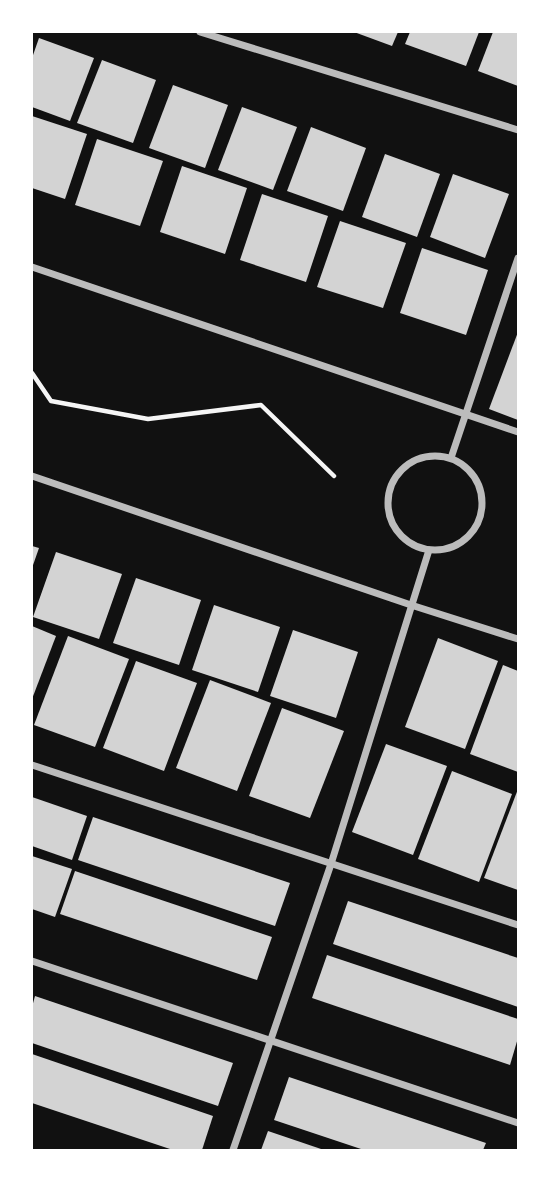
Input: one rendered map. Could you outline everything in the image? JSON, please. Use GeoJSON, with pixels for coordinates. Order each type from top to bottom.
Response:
{"type":"FeatureCollection","features":[{"type":"Feature","properties":{"kind":"street"},"geometry":{"type":"LineString","coordinates":[[200,32],[519,130]]}},
{"type":"Feature","properties":{"kind":"street"},"geometry":{"type":"LineString","coordinates":[[451,458],[519,258]]}},
{"type":"Feature","properties":{"kind":"street"},"geometry":{"type":"LineString","coordinates":[[32,267],[519,432]]}},
{"type":"Feature","properties":{"kind":"street"},"geometry":{"type":"LineString","coordinates":[[429,456],[451,458],[470,471],[481,491],[481,514],[471,534],[452,548],[429,550],[408,543],[393,526],[387,504],[392,481],[408,464],[429,456]]}},
{"type":"Feature","properties":{"kind":"street"},"geometry":{"type":"LineString","coordinates":[[32,476],[519,639]]}},
{"type":"Feature","properties":{"kind":"street"},"geometry":{"type":"LineString","coordinates":[[233,1150],[331,864],[429,550]]}},
{"type":"Feature","properties":{"kind":"street"},"geometry":{"type":"LineString","coordinates":[[32,765],[519,925]]}},
{"type":"Feature","properties":{"kind":"street"},"geometry":{"type":"LineString","coordinates":[[32,961],[519,1123]]}},
{"type":"Feature","properties":{"kind":"path"},"geometry":{"type":"LineString","coordinates":[[32,373],[51,401],[148,419],[261,405],[334,477]]}},
{"type":"Feature","properties":{"kind":"building"},"geometry":{"type":"Polygon","coordinates":[[[354,32],[398,32],[392,46],[354,32]]]}},
{"type":"Feature","properties":{"kind":"building"},"geometry":{"type":"Polygon","coordinates":[[[410,32],[479,32],[466,66],[405,44],[410,32]]]}},
{"type":"Feature","properties":{"kind":"building"},"geometry":{"type":"Polygon","coordinates":[[[493,32],[518,32],[518,86],[478,71],[493,32]]]}},
{"type":"Feature","properties":{"kind":"building"},"geometry":{"type":"Polygon","coordinates":[[[39,38],[94,58],[70,121],[32,107],[32,58],[39,38]]]}},
{"type":"Feature","properties":{"kind":"building"},"geometry":{"type":"Polygon","coordinates":[[[102,60],[156,80],[133,143],[77,123],[102,60]]]}},
{"type":"Feature","properties":{"kind":"building"},"geometry":{"type":"Polygon","coordinates":[[[173,85],[228,105],[205,168],[149,148],[173,85]]]}},
{"type":"Feature","properties":{"kind":"building"},"geometry":{"type":"Polygon","coordinates":[[[242,107],[297,127],[273,190],[218,170],[242,107]]]}},
{"type":"Feature","properties":{"kind":"building"},"geometry":{"type":"Polygon","coordinates":[[[32,116],[87,134],[65,199],[32,188],[32,116]]]}},
{"type":"Feature","properties":{"kind":"building"},"geometry":{"type":"Polygon","coordinates":[[[311,127],[366,148],[343,211],[287,191],[311,127]]]}},
{"type":"Feature","properties":{"kind":"building"},"geometry":{"type":"Polygon","coordinates":[[[97,139],[163,161],[140,226],[75,205],[97,139]]]}},
{"type":"Feature","properties":{"kind":"building"},"geometry":{"type":"Polygon","coordinates":[[[385,154],[440,174],[417,237],[362,217],[385,154]]]}},
{"type":"Feature","properties":{"kind":"building"},"geometry":{"type":"Polygon","coordinates":[[[182,166],[247,188],[225,254],[160,232],[182,166]]]}},
{"type":"Feature","properties":{"kind":"building"},"geometry":{"type":"Polygon","coordinates":[[[453,174],[509,194],[485,258],[430,237],[453,174]]]}},
{"type":"Feature","properties":{"kind":"building"},"geometry":{"type":"Polygon","coordinates":[[[262,194],[328,216],[306,282],[240,260],[262,194]]]}},
{"type":"Feature","properties":{"kind":"building"},"geometry":{"type":"Polygon","coordinates":[[[340,221],[406,243],[383,308],[317,287],[340,221]]]}},
{"type":"Feature","properties":{"kind":"building"},"geometry":{"type":"Polygon","coordinates":[[[422,248],[488,270],[466,335],[400,313],[422,248]]]}},
{"type":"Feature","properties":{"kind":"building"},"geometry":{"type":"Polygon","coordinates":[[[518,332],[518,420],[489,409],[518,332]]]}},
{"type":"Feature","properties":{"kind":"building"},"geometry":{"type":"Polygon","coordinates":[[[32,546],[39,548],[32,568],[32,546]]]}},
{"type":"Feature","properties":{"kind":"building"},"geometry":{"type":"Polygon","coordinates":[[[56,552],[122,574],[99,639],[33,617],[56,552]]]}},
{"type":"Feature","properties":{"kind":"building"},"geometry":{"type":"Polygon","coordinates":[[[136,578],[201,600],[179,665],[113,643],[136,578]]]}},
{"type":"Feature","properties":{"kind":"building"},"geometry":{"type":"Polygon","coordinates":[[[214,605],[280,627],[258,692],[192,670],[214,605]]]}},
{"type":"Feature","properties":{"kind":"building"},"geometry":{"type":"Polygon","coordinates":[[[32,626],[56,636],[32,699],[32,626]]]}},
{"type":"Feature","properties":{"kind":"building"},"geometry":{"type":"Polygon","coordinates":[[[293,630],[358,652],[336,718],[270,696],[293,630]]]}},
{"type":"Feature","properties":{"kind":"building"},"geometry":{"type":"Polygon","coordinates":[[[68,636],[129,659],[95,747],[34,725],[68,636]]]}},
{"type":"Feature","properties":{"kind":"building"},"geometry":{"type":"Polygon","coordinates":[[[438,638],[498,661],[465,749],[405,727],[438,638]]]}},
{"type":"Feature","properties":{"kind":"building"},"geometry":{"type":"Polygon","coordinates":[[[136,661],[197,683],[164,771],[103,748],[136,661]]]}},
{"type":"Feature","properties":{"kind":"building"},"geometry":{"type":"Polygon","coordinates":[[[503,665],[518,671],[518,772],[470,754],[503,665]]]}},
{"type":"Feature","properties":{"kind":"building"},"geometry":{"type":"Polygon","coordinates":[[[210,680],[271,703],[237,791],[176,768],[210,680]]]}},
{"type":"Feature","properties":{"kind":"building"},"geometry":{"type":"Polygon","coordinates":[[[282,708],[344,731],[310,818],[249,796],[282,708]]]}},
{"type":"Feature","properties":{"kind":"building"},"geometry":{"type":"Polygon","coordinates":[[[386,744],[447,766],[413,855],[352,832],[386,744]]]}},
{"type":"Feature","properties":{"kind":"building"},"geometry":{"type":"Polygon","coordinates":[[[452,771],[512,794],[479,882],[418,859],[452,771]]]}},
{"type":"Feature","properties":{"kind":"building"},"geometry":{"type":"Polygon","coordinates":[[[518,789],[518,890],[484,878],[518,789]]]}},
{"type":"Feature","properties":{"kind":"building"},"geometry":{"type":"Polygon","coordinates":[[[32,797],[87,816],[72,860],[32,846],[32,797]]]}},
{"type":"Feature","properties":{"kind":"building"},"geometry":{"type":"Polygon","coordinates":[[[93,817],[290,883],[275,926],[78,860],[93,817]]]}},
{"type":"Feature","properties":{"kind":"building"},"geometry":{"type":"Polygon","coordinates":[[[32,856],[72,869],[55,917],[32,909],[32,856]]]}},
{"type":"Feature","properties":{"kind":"building"},"geometry":{"type":"Polygon","coordinates":[[[75,871],[272,937],[257,980],[60,914],[75,871]]]}},
{"type":"Feature","properties":{"kind":"building"},"geometry":{"type":"Polygon","coordinates":[[[348,901],[518,958],[518,1007],[333,944],[348,901]]]}},
{"type":"Feature","properties":{"kind":"building"},"geometry":{"type":"Polygon","coordinates":[[[327,955],[518,1019],[518,1038],[510,1065],[312,998],[327,955]]]}},
{"type":"Feature","properties":{"kind":"building"},"geometry":{"type":"Polygon","coordinates":[[[35,996],[233,1063],[218,1106],[32,1043],[32,1007],[35,996]]]}},
{"type":"Feature","properties":{"kind":"building"},"geometry":{"type":"Polygon","coordinates":[[[32,1054],[213,1116],[202,1150],[173,1150],[32,1103],[32,1054]]]}},
{"type":"Feature","properties":{"kind":"building"},"geometry":{"type":"Polygon","coordinates":[[[289,1077],[486,1143],[483,1150],[364,1150],[274,1120],[289,1077]]]}},
{"type":"Feature","properties":{"kind":"building"},"geometry":{"type":"Polygon","coordinates":[[[268,1131],[324,1150],[261,1150],[268,1131]]]}}]}
